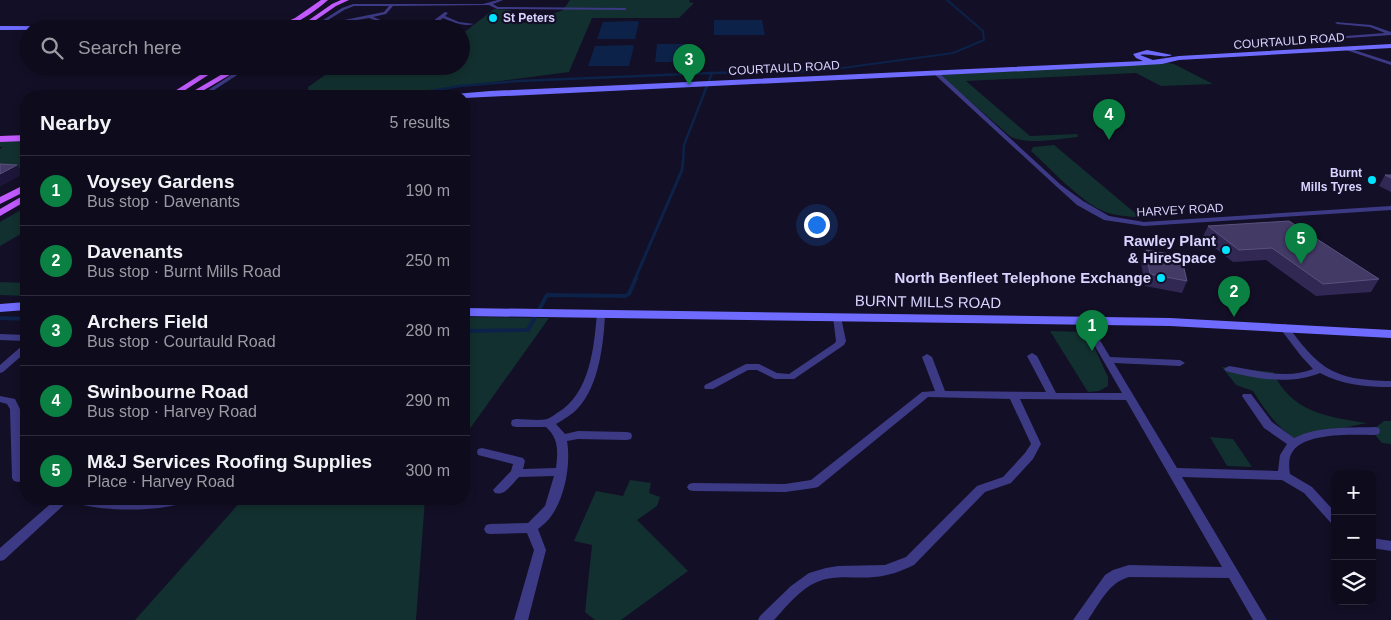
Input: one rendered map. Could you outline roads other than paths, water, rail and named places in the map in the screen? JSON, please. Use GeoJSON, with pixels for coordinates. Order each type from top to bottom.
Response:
{"type":"FeatureCollection","features":[{"type":"Feature","properties":{"kind":"main road"},"geometry":{"type":"LineString","coordinates":[[294,20],[325,0]]}},
{"type":"Feature","properties":{"kind":"main road"},"geometry":{"type":"LineString","coordinates":[[311,20],[334,5],[346,0]]}},
{"type":"Feature","properties":{"kind":"main road"},"geometry":{"type":"LineString","coordinates":[[180,90],[204,75]]}},
{"type":"Feature","properties":{"kind":"main road"},"geometry":{"type":"LineString","coordinates":[[200,90],[226,75]]}},
{"type":"Feature","properties":{"kind":"main road"},"geometry":{"type":"LineString","coordinates":[[0,134],[20,135]]}},
{"type":"Feature","properties":{"kind":"main road"},"geometry":{"type":"LineString","coordinates":[[0,139],[20,136]]}},
{"type":"Feature","properties":{"kind":"main road"},"geometry":{"type":"LineString","coordinates":[[0,201],[20,191]]}},
{"type":"Feature","properties":{"kind":"main road"},"geometry":{"type":"LineString","coordinates":[[0,213],[20,201]]}},
{"type":"Feature","properties":{"kind":"street"},"geometry":{"type":"LineString","coordinates":[[327,20],[351,6],[490,4],[501,0]]}},
{"type":"Feature","properties":{"kind":"street"},"geometry":{"type":"LineString","coordinates":[[352,20],[385,13],[393,4]]}},
{"type":"Feature","properties":{"kind":"street"},"geometry":{"type":"LineString","coordinates":[[490,4],[497,8],[625,9]]}},
{"type":"Feature","properties":{"kind":"street"},"geometry":{"type":"LineString","coordinates":[[438,20],[444,16],[452,5]]}},
{"type":"Feature","properties":{"kind":"street"},"geometry":{"type":"LineString","coordinates":[[519,6],[530,6],[528,9]]}},
{"type":"Feature","properties":{"kind":"street"},"geometry":{"type":"LineString","coordinates":[[435,12],[452,20]]}},
{"type":"Feature","properties":{"kind":"street"},"geometry":{"type":"LineString","coordinates":[[369,17],[376,20]]}},
{"type":"Feature","properties":{"kind":"street"},"geometry":{"type":"LineString","coordinates":[[1337,22],[1371,26],[1390,34]]}},
{"type":"Feature","properties":{"kind":"street"},"geometry":{"type":"LineString","coordinates":[[0,28],[20,28]]}},
{"type":"Feature","properties":{"kind":"street"},"geometry":{"type":"LineString","coordinates":[[1342,34],[1350,37]]}},
{"type":"Feature","properties":{"kind":"street"},"geometry":{"type":"LineString","coordinates":[[1334,38],[1390,34]]}},
{"type":"Feature","properties":{"kind":"street","name":"COURTAULD ROAD"},"geometry":{"type":"LineString","coordinates":[[470,95],[1154,62],[1189,58],[1391,46]]}},
{"type":"Feature","properties":{"kind":"street"},"geometry":{"type":"LineString","coordinates":[[1348,48],[1391,64]]}},
{"type":"Feature","properties":{"kind":"street","name":"COURTAULD ROAD"},"geometry":{"type":"LineString","coordinates":[[1113,64],[1130,60],[1137,53],[1143,52],[1189,58]]}},
{"type":"Feature","properties":{"kind":"street"},"geometry":{"type":"LineString","coordinates":[[1159,54],[1168,60]]}},
{"type":"Feature","properties":{"kind":"street","name":"COURTAULD ROAD"},"geometry":{"type":"LineString","coordinates":[[1136,56],[1154,62]]}},
{"type":"Feature","properties":{"kind":"street","name":"HARVEY ROAD"},"geometry":{"type":"LineString","coordinates":[[935,72],[1059,186],[1091,210],[1107,218],[1144,224],[1391,208]]}},
{"type":"Feature","properties":{"kind":"street"},"geometry":{"type":"LineString","coordinates":[[211,90],[235,75]]}},
{"type":"Feature","properties":{"kind":"street"},"geometry":{"type":"LineString","coordinates":[[0,308],[20,306]]}},
{"type":"Feature","properties":{"kind":"street","name":"BURNT MILLS ROAD"},"geometry":{"type":"LineString","coordinates":[[470,312],[1170,322],[1391,334]]}},
{"type":"Feature","properties":{"kind":"street"},"geometry":{"type":"LineString","coordinates":[[516,423],[549,423],[569,411],[581,397],[598,344],[601,313]]}},
{"type":"Feature","properties":{"kind":"street"},"geometry":{"type":"LineString","coordinates":[[709,387],[746,367],[758,367],[775,376],[791,377],[839,345],[841,341],[837,317]]}},
{"type":"Feature","properties":{"kind":"street"},"geometry":{"type":"LineString","coordinates":[[1085,322],[1260,620]]}},
{"type":"Feature","properties":{"kind":"street"},"geometry":{"type":"LineString","coordinates":[[1284,327],[1310,360],[1321,369],[1348,378],[1391,384]]}},
{"type":"Feature","properties":{"kind":"street"},"geometry":{"type":"LineString","coordinates":[[0,337],[20,338]]}},
{"type":"Feature","properties":{"kind":"street"},"geometry":{"type":"LineString","coordinates":[[0,370],[20,352]]}},
{"type":"Feature","properties":{"kind":"street"},"geometry":{"type":"LineString","coordinates":[[1032,356],[1053,396]]}},
{"type":"Feature","properties":{"kind":"street"},"geometry":{"type":"LineString","coordinates":[[927,357],[941,393]]}},
{"type":"Feature","properties":{"kind":"street"},"geometry":{"type":"LineString","coordinates":[[1106,360],[1180,363]]}},
{"type":"Feature","properties":{"kind":"street"},"geometry":{"type":"LineString","coordinates":[[1229,369],[1293,377],[1311,375],[1321,369]]}},
{"type":"Feature","properties":{"kind":"street"},"geometry":{"type":"LineString","coordinates":[[693,487],[792,488],[814,484],[926,394],[1128,397]]}},
{"type":"Feature","properties":{"kind":"street"},"geometry":{"type":"LineString","coordinates":[[765,620],[811,578],[826,573],[887,572],[899,568],[910,561],[982,489],[1007,480],[1029,456],[1036,444],[1014,396]]}},
{"type":"Feature","properties":{"kind":"street"},"geometry":{"type":"LineString","coordinates":[[1247,396],[1268,425],[1293,443]]}},
{"type":"Feature","properties":{"kind":"street"},"geometry":{"type":"LineString","coordinates":[[0,400],[11,401],[16,409],[18,478]]}},
{"type":"Feature","properties":{"kind":"street"},"geometry":{"type":"LineString","coordinates":[[490,529],[531,528],[550,510],[558,489],[563,453],[561,439],[556,429],[549,423]]}},
{"type":"Feature","properties":{"kind":"street"},"geometry":{"type":"LineString","coordinates":[[1284,476],[1285,456],[1293,443],[1301,439],[1323,434],[1375,431]]}},
{"type":"Feature","properties":{"kind":"street"},"geometry":{"type":"LineString","coordinates":[[561,439],[578,435],[627,436]]}},
{"type":"Feature","properties":{"kind":"street"},"geometry":{"type":"LineString","coordinates":[[482,452],[518,461],[516,473],[499,490]]}},
{"type":"Feature","properties":{"kind":"street"},"geometry":{"type":"LineString","coordinates":[[516,473],[560,472]]}},
{"type":"Feature","properties":{"kind":"street"},"geometry":{"type":"LineString","coordinates":[[1172,472],[1284,476],[1308,490],[1331,516]]}},
{"type":"Feature","properties":{"kind":"street"},"geometry":{"type":"LineString","coordinates":[[0,556],[57,505]]}},
{"type":"Feature","properties":{"kind":"street"},"geometry":{"type":"LineString","coordinates":[[521,620],[540,550],[531,528]]}},
{"type":"Feature","properties":{"kind":"street"},"geometry":{"type":"LineString","coordinates":[[1376,544],[1391,546]]}},
{"type":"Feature","properties":{"kind":"street"},"geometry":{"type":"LineString","coordinates":[[1080,620],[1110,579],[1118,574],[1129,571],[1232,573]]}},
{"type":"Feature","properties":{"kind":"water"},"geometry":{"type":"Polygon","coordinates":[[[714,20],[762,20],[765,35],[714,35],[714,20]]]}},
{"type":"Feature","properties":{"kind":"water"},"geometry":{"type":"Polygon","coordinates":[[[603,22],[639,22],[635,39],[597,39],[603,22]]]}},
{"type":"Feature","properties":{"kind":"water"},"geometry":{"type":"Polygon","coordinates":[[[657,44],[694,44],[694,62],[655,62],[657,44]]]}},
{"type":"Feature","properties":{"kind":"water"},"geometry":{"type":"Polygon","coordinates":[[[595,46],[634,46],[629,66],[588,66],[595,46]]]}},
{"type":"Feature","properties":{"kind":"waterway"},"geometry":{"type":"LineString","coordinates":[[787,72],[820,71],[953,53],[984,40],[983,31],[947,0]]}},
{"type":"Feature","properties":{"kind":"waterway"},"geometry":{"type":"LineString","coordinates":[[712,73],[825,70]]}},
{"type":"Feature","properties":{"kind":"waterway"},"geometry":{"type":"LineString","coordinates":[[436,90],[518,81],[712,73]]}},
{"type":"Feature","properties":{"kind":"waterway"},"geometry":{"type":"LineString","coordinates":[[683,163],[684,145],[712,73]]}},
{"type":"Feature","properties":{"kind":"waterway"},"geometry":{"type":"LineString","coordinates":[[635,279],[682,170],[683,161]]}},
{"type":"Feature","properties":{"kind":"waterway"},"geometry":{"type":"LineString","coordinates":[[470,331],[528,330],[547,295],[625,296],[629,294],[636,278]]}},
{"type":"Feature","properties":{"kind":"waterway"},"geometry":{"type":"LineString","coordinates":[[0,318],[20,319]]}},
{"type":"Feature","properties":{"kind":"place","name":"St Peters"},"geometry":{"type":"Point","coordinates":[493,18]}},
{"type":"Feature","properties":{"kind":"place","name":"Archers Field"},"geometry":{"type":"Point","coordinates":[689,85]}},
{"type":"Feature","properties":{"kind":"place","name":"Swinbourne Road"},"geometry":{"type":"Point","coordinates":[1109,140]}},
{"type":"Feature","properties":{"kind":"place","name":"Burnt Mills Tyres"},"geometry":{"type":"Point","coordinates":[1372,180]}},
{"type":"Feature","properties":{"kind":"place","name":"Rawley Plant & HireSpace"},"geometry":{"type":"Point","coordinates":[1226,250]}},
{"type":"Feature","properties":{"kind":"place","name":"M&J Services Roofing Supplies"},"geometry":{"type":"Point","coordinates":[1301,264]}},
{"type":"Feature","properties":{"kind":"place","name":"North Benfleet Telephone Exchange"},"geometry":{"type":"Point","coordinates":[1161,278]}},
{"type":"Feature","properties":{"kind":"place","name":"Davenants"},"geometry":{"type":"Point","coordinates":[1234,317]}},
{"type":"Feature","properties":{"kind":"place","name":"Voysey Gardens"},"geometry":{"type":"Point","coordinates":[1092,351]}}]}
